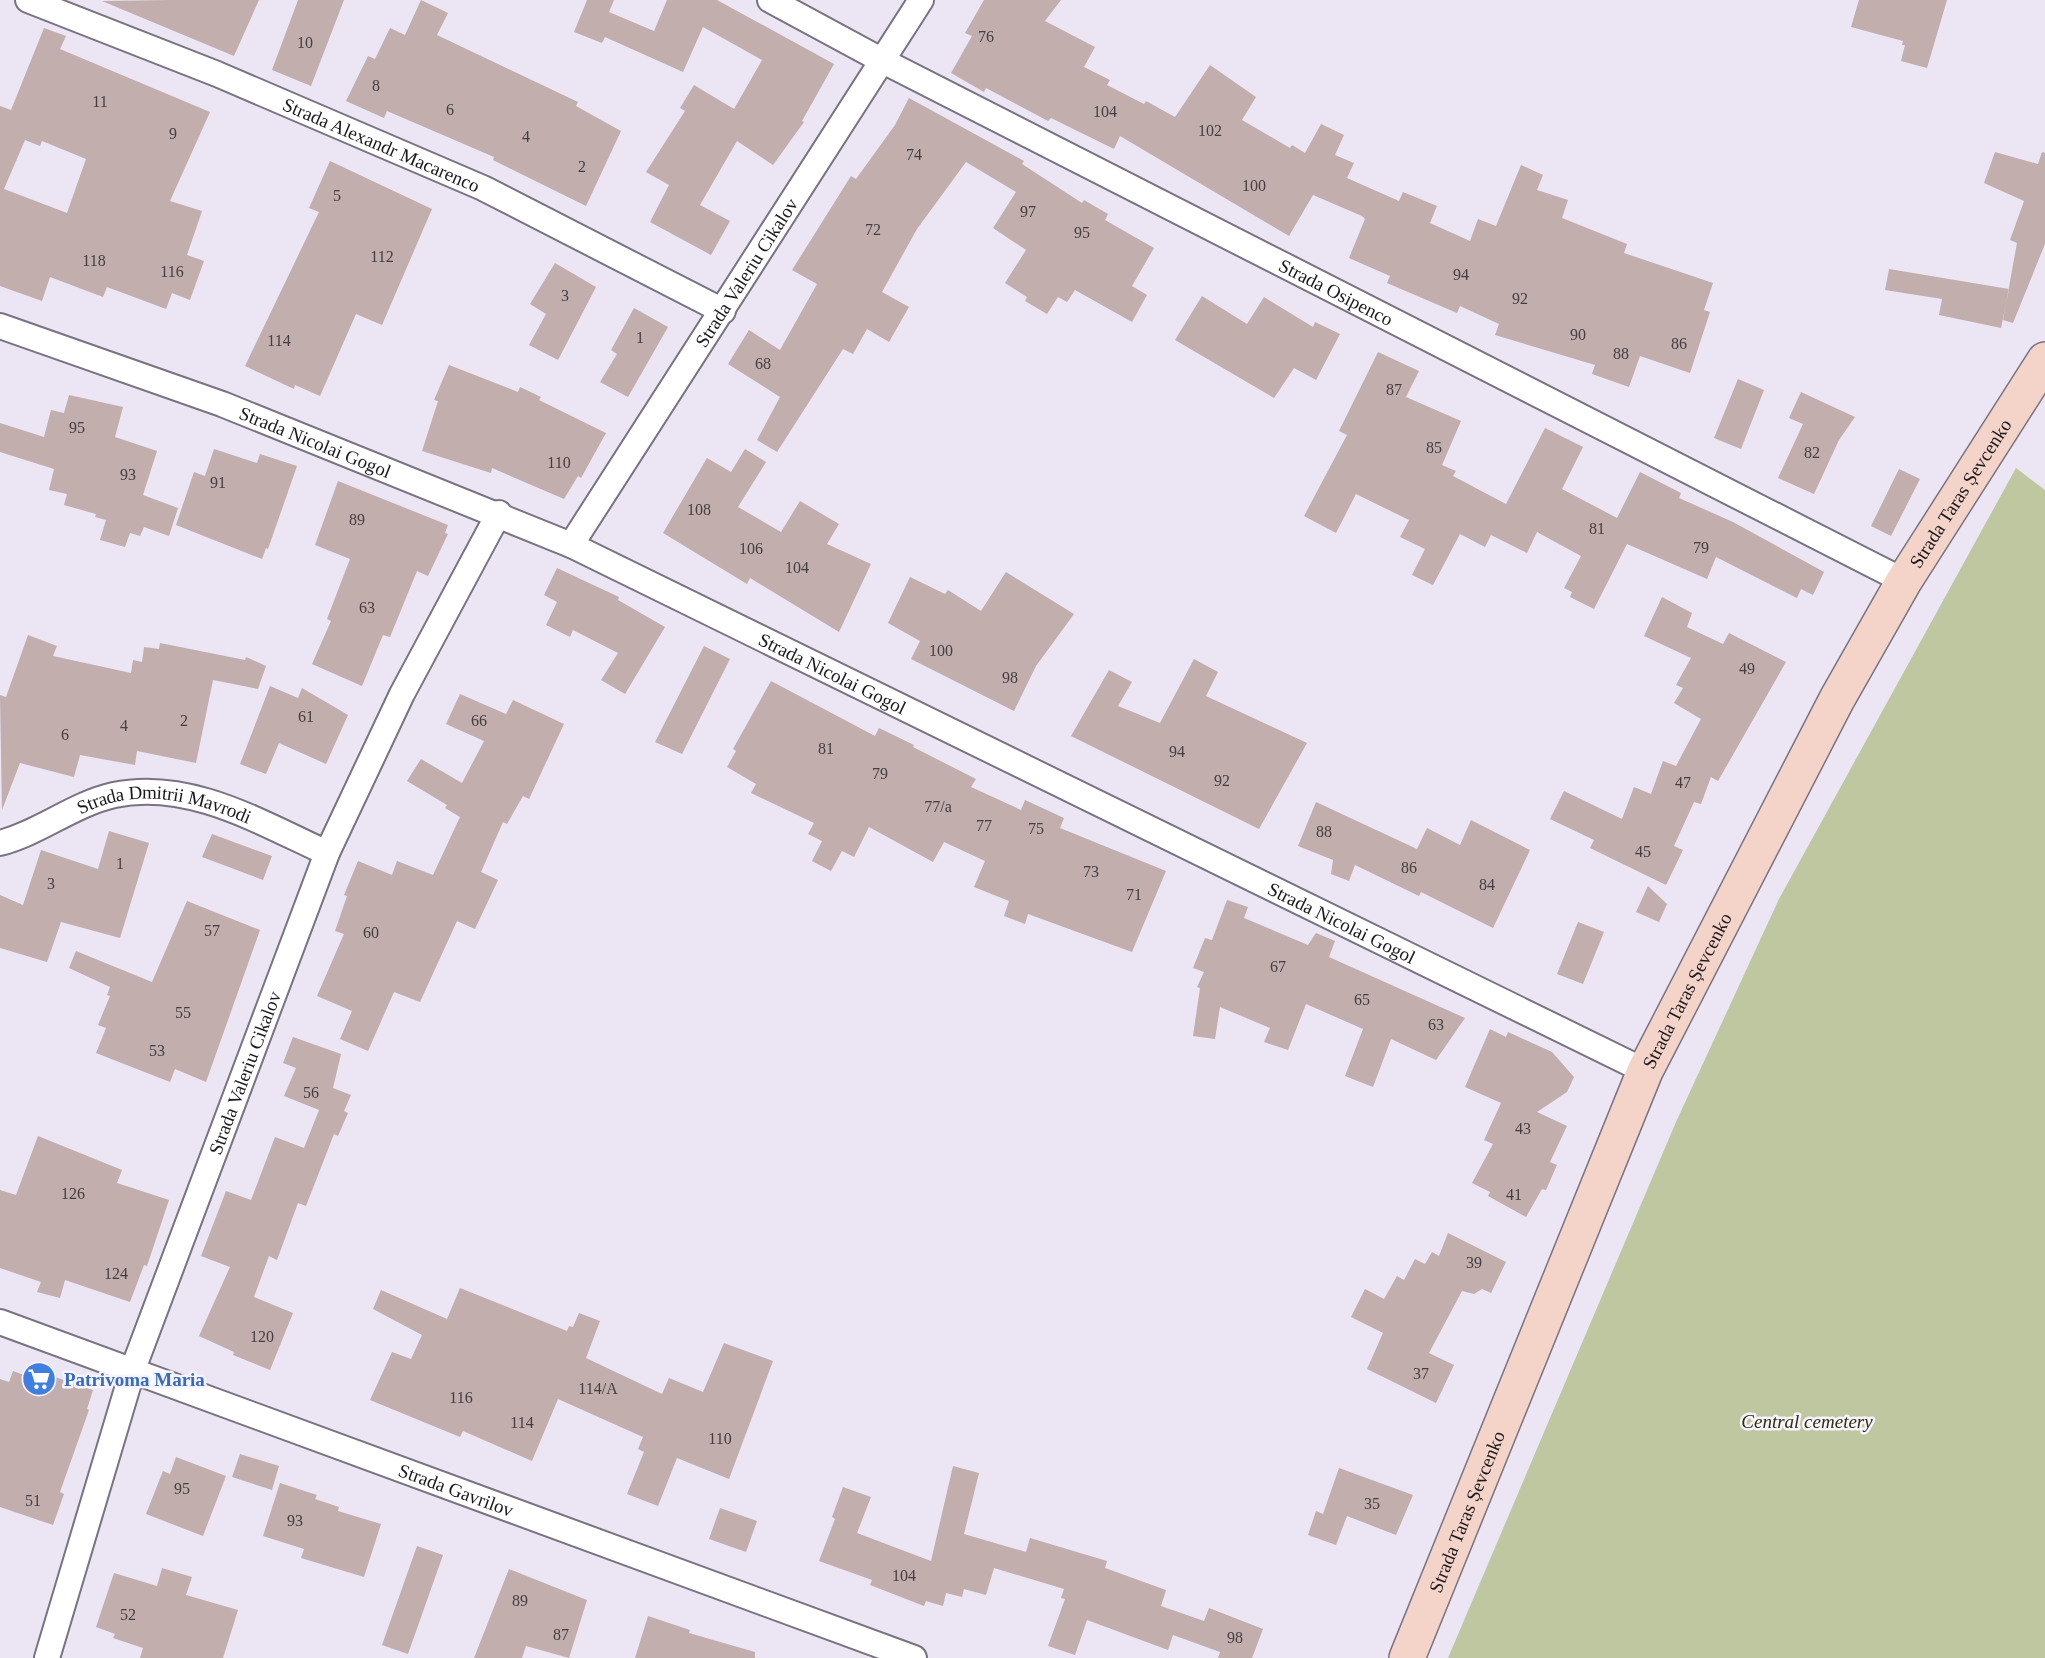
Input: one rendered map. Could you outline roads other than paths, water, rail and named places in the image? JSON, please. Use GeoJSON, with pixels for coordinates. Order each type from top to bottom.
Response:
{"type":"FeatureCollection","features":[{"type":"Feature","properties":{"kind":"main road","name":"Strada Taras Șevcenko"},"geometry":{"type":"LineString","coordinates":[[1407,1658],[1645,1071],[1837,699],[1904,581],[2045,360]]}},
{"type":"Feature","properties":{"kind":"street","name":"Strada Alexandr Macarenco"},"geometry":{"type":"LineString","coordinates":[[28,0],[217,74],[482,188],[723,311]]}},
{"type":"Feature","properties":{"kind":"street","name":"Strada Osipenco"},"geometry":{"type":"LineString","coordinates":[[770,0],[883,61],[1904,581]]}},
{"type":"Feature","properties":{"kind":"street","name":"Strada Valeriu Cikalov"},"geometry":{"type":"LineString","coordinates":[[571,545],[921,0]]}},
{"type":"Feature","properties":{"kind":"street","name":"Strada Nicolai Gogol"},"geometry":{"type":"LineString","coordinates":[[0,326],[222,404],[499,513],[571,545],[1645,1071]]}},
{"type":"Feature","properties":{"kind":"street","name":"Strada Valeriu Cikalov"},"geometry":{"type":"LineString","coordinates":[[47,1658],[133,1369],[327,853],[402,694],[499,513]]}},
{"type":"Feature","properties":{"kind":"street","name":"Strada Dmitrii Mavrodi"},"geometry":{"type":"LineString","coordinates":[[0,843],[112,795],[162,791],[204,800],[327,853]]}},
{"type":"Feature","properties":{"kind":"street","name":"Strada Gavrilov"},"geometry":{"type":"LineString","coordinates":[[0,1322],[914,1658]]}},
{"type":"Feature","properties":{"kind":"place","name":"Patrivoma Maria"},"geometry":{"type":"Point","coordinates":[39,1379]}},
{"type":"Feature","properties":{"kind":"park label","name":"Central cemetery"},"geometry":{"type":"Point","coordinates":[1807,1421]}}]}
